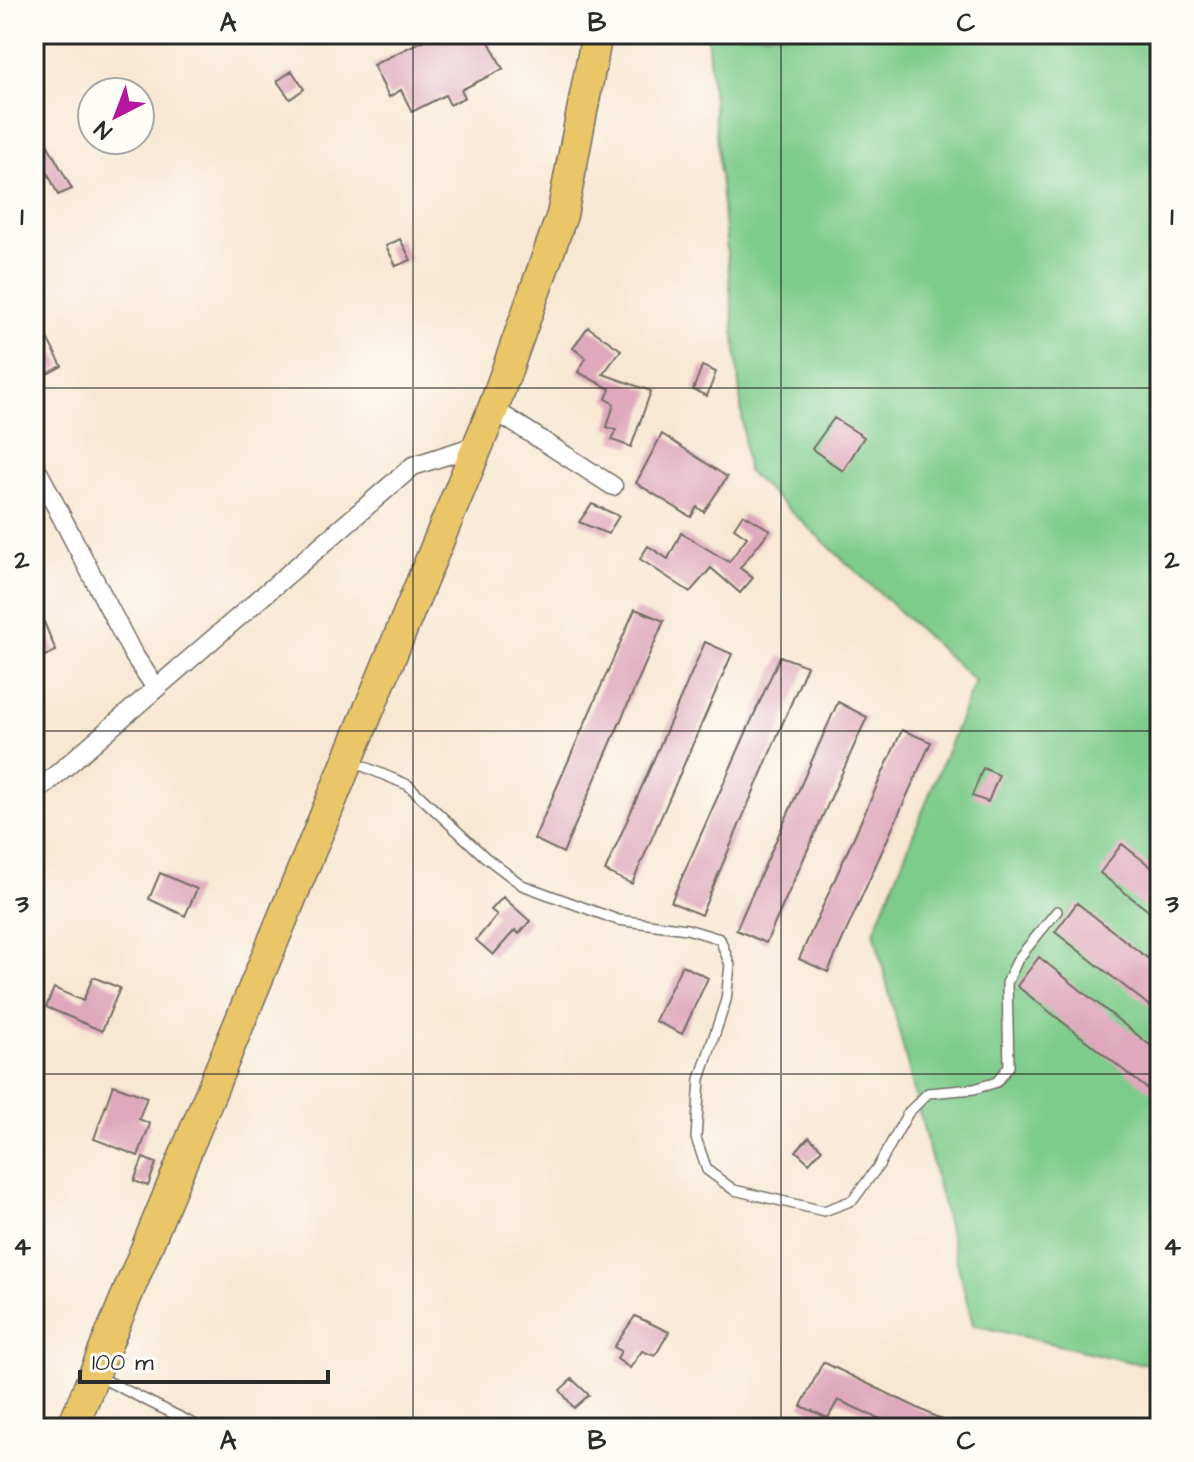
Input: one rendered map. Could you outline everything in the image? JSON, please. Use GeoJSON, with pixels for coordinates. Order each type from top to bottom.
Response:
{"type":"FeatureCollection","features":[{"type":"Feature","properties":{"kind":"main road"},"geometry":{"type":"LineString","coordinates":[[72,1428],[493,409],[562,215],[597,34]]}},
{"type":"Feature","properties":{"kind":"street"},"geometry":{"type":"LineString","coordinates":[[493,409],[613,486]]}},
{"type":"Feature","properties":{"kind":"street"},"geometry":{"type":"LineString","coordinates":[[34,794],[413,466],[478,445]]}},
{"type":"Feature","properties":{"kind":"street"},"geometry":{"type":"LineString","coordinates":[[34,464],[133,654],[156,688]]}},
{"type":"Feature","properties":{"kind":"lane"},"geometry":{"type":"LineString","coordinates":[[350,761],[408,785],[485,857],[522,885],[618,920],[687,929],[720,939],[730,965],[726,1000],[700,1079],[696,1138],[707,1170],[734,1190],[824,1211],[853,1200],[879,1165],[908,1113],[928,1093],[974,1089],[997,1082],[1009,1066],[1007,983],[1018,959],[1057,911]]}},
{"type":"Feature","properties":{"kind":"lane"},"geometry":{"type":"LineString","coordinates":[[93,1374],[202,1428]]}},
{"type":"Feature","properties":{"kind":"green space"},"geometry":{"type":"Polygon","coordinates":[[[707,34],[1160,34],[1160,1365],[1131,1362],[973,1325],[874,932],[975,681],[747,471],[707,34]]]}},
{"type":"Feature","properties":{"kind":"building"},"geometry":{"type":"Polygon","coordinates":[[[436,34],[485,34],[503,69],[461,90],[465,97],[450,105],[445,95],[412,112],[401,90],[389,97],[373,65],[436,34]]]}},
{"type":"Feature","properties":{"kind":"building"},"geometry":{"type":"Polygon","coordinates":[[[292,71],[304,89],[290,99],[277,81],[292,71]]]}},
{"type":"Feature","properties":{"kind":"building"},"geometry":{"type":"Polygon","coordinates":[[[45,140],[72,189],[58,195],[47,171],[34,179],[34,147],[45,140]]]}},
{"type":"Feature","properties":{"kind":"building"},"geometry":{"type":"Polygon","coordinates":[[[400,239],[411,260],[396,266],[386,246],[400,239]]]}},
{"type":"Feature","properties":{"kind":"building"},"geometry":{"type":"Polygon","coordinates":[[[34,314],[62,366],[34,381],[34,314]]]}},
{"type":"Feature","properties":{"kind":"building"},"geometry":{"type":"Polygon","coordinates":[[[588,327],[621,350],[603,374],[651,391],[631,447],[612,440],[616,430],[607,427],[614,404],[606,399],[610,389],[578,372],[586,358],[573,348],[588,327]]]}},
{"type":"Feature","properties":{"kind":"building"},"geometry":{"type":"Polygon","coordinates":[[[702,366],[716,372],[707,396],[693,390],[702,366]]]}},
{"type":"Feature","properties":{"kind":"building"},"geometry":{"type":"Polygon","coordinates":[[[834,418],[864,437],[843,471],[812,449],[834,418]]]}},
{"type":"Feature","properties":{"kind":"building"},"geometry":{"type":"Polygon","coordinates":[[[662,434],[727,477],[704,512],[697,507],[691,517],[636,483],[662,434]]]}},
{"type":"Feature","properties":{"kind":"building"},"geometry":{"type":"Polygon","coordinates":[[[592,504],[619,516],[608,534],[579,522],[592,504]]]}},
{"type":"Feature","properties":{"kind":"building"},"geometry":{"type":"Polygon","coordinates":[[[743,514],[770,530],[740,568],[753,578],[740,593],[711,568],[690,592],[640,559],[648,546],[668,559],[681,533],[729,562],[747,537],[734,528],[743,514]]]}},
{"type":"Feature","properties":{"kind":"building"},"geometry":{"type":"Polygon","coordinates":[[[635,609],[664,621],[563,853],[534,839],[635,609]]]}},
{"type":"Feature","properties":{"kind":"building"},"geometry":{"type":"Polygon","coordinates":[[[44,622],[56,651],[34,661],[34,626],[44,622]]]}},
{"type":"Feature","properties":{"kind":"building"},"geometry":{"type":"Polygon","coordinates":[[[705,642],[732,654],[632,884],[605,871],[705,642]]]}},
{"type":"Feature","properties":{"kind":"building"},"geometry":{"type":"Polygon","coordinates":[[[780,656],[807,666],[701,915],[671,902],[780,656]]]}},
{"type":"Feature","properties":{"kind":"building"},"geometry":{"type":"Polygon","coordinates":[[[838,702],[867,717],[766,943],[736,930],[838,702]]]}},
{"type":"Feature","properties":{"kind":"building"},"geometry":{"type":"Polygon","coordinates":[[[902,730],[931,742],[828,972],[799,959],[902,730]]]}},
{"type":"Feature","properties":{"kind":"building"},"geometry":{"type":"Polygon","coordinates":[[[983,768],[999,775],[988,802],[972,796],[983,768]]]}},
{"type":"Feature","properties":{"kind":"building"},"geometry":{"type":"Polygon","coordinates":[[[1122,844],[1160,874],[1160,920],[1100,873],[1122,844]]]}},
{"type":"Feature","properties":{"kind":"building"},"geometry":{"type":"Polygon","coordinates":[[[160,873],[197,889],[185,916],[149,899],[160,873]]]}},
{"type":"Feature","properties":{"kind":"building"},"geometry":{"type":"Polygon","coordinates":[[[503,897],[530,921],[519,934],[515,930],[493,955],[476,940],[497,915],[491,910],[503,897]]]}},
{"type":"Feature","properties":{"kind":"building"},"geometry":{"type":"Polygon","coordinates":[[[1077,903],[1160,968],[1160,1014],[1055,932],[1077,903]]]}},
{"type":"Feature","properties":{"kind":"building"},"geometry":{"type":"Polygon","coordinates":[[[1039,957],[1160,1053],[1160,1099],[1017,986],[1039,957]]]}},
{"type":"Feature","properties":{"kind":"building"},"geometry":{"type":"Polygon","coordinates":[[[682,965],[708,978],[682,1034],[655,1021],[682,965]]]}},
{"type":"Feature","properties":{"kind":"building"},"geometry":{"type":"Polygon","coordinates":[[[93,977],[120,988],[102,1031],[46,1007],[54,988],[83,1001],[93,977]]]}},
{"type":"Feature","properties":{"kind":"building"},"geometry":{"type":"Polygon","coordinates":[[[113,1085],[147,1097],[139,1119],[150,1124],[138,1156],[94,1139],[113,1085]]]}},
{"type":"Feature","properties":{"kind":"building"},"geometry":{"type":"Polygon","coordinates":[[[809,1137],[822,1149],[809,1163],[796,1151],[809,1137]]]}},
{"type":"Feature","properties":{"kind":"building"},"geometry":{"type":"Polygon","coordinates":[[[143,1158],[156,1163],[148,1186],[134,1181],[143,1158]]]}},
{"type":"Feature","properties":{"kind":"building"},"geometry":{"type":"Polygon","coordinates":[[[635,1316],[669,1332],[655,1356],[642,1351],[630,1368],[617,1359],[621,1351],[614,1347],[635,1316]]]}},
{"type":"Feature","properties":{"kind":"building"},"geometry":{"type":"Polygon","coordinates":[[[823,1362],[959,1428],[900,1428],[838,1400],[828,1418],[801,1406],[823,1362]]]}},
{"type":"Feature","properties":{"kind":"building"},"geometry":{"type":"Polygon","coordinates":[[[572,1379],[589,1395],[574,1408],[560,1390],[572,1379]]]}}]}
